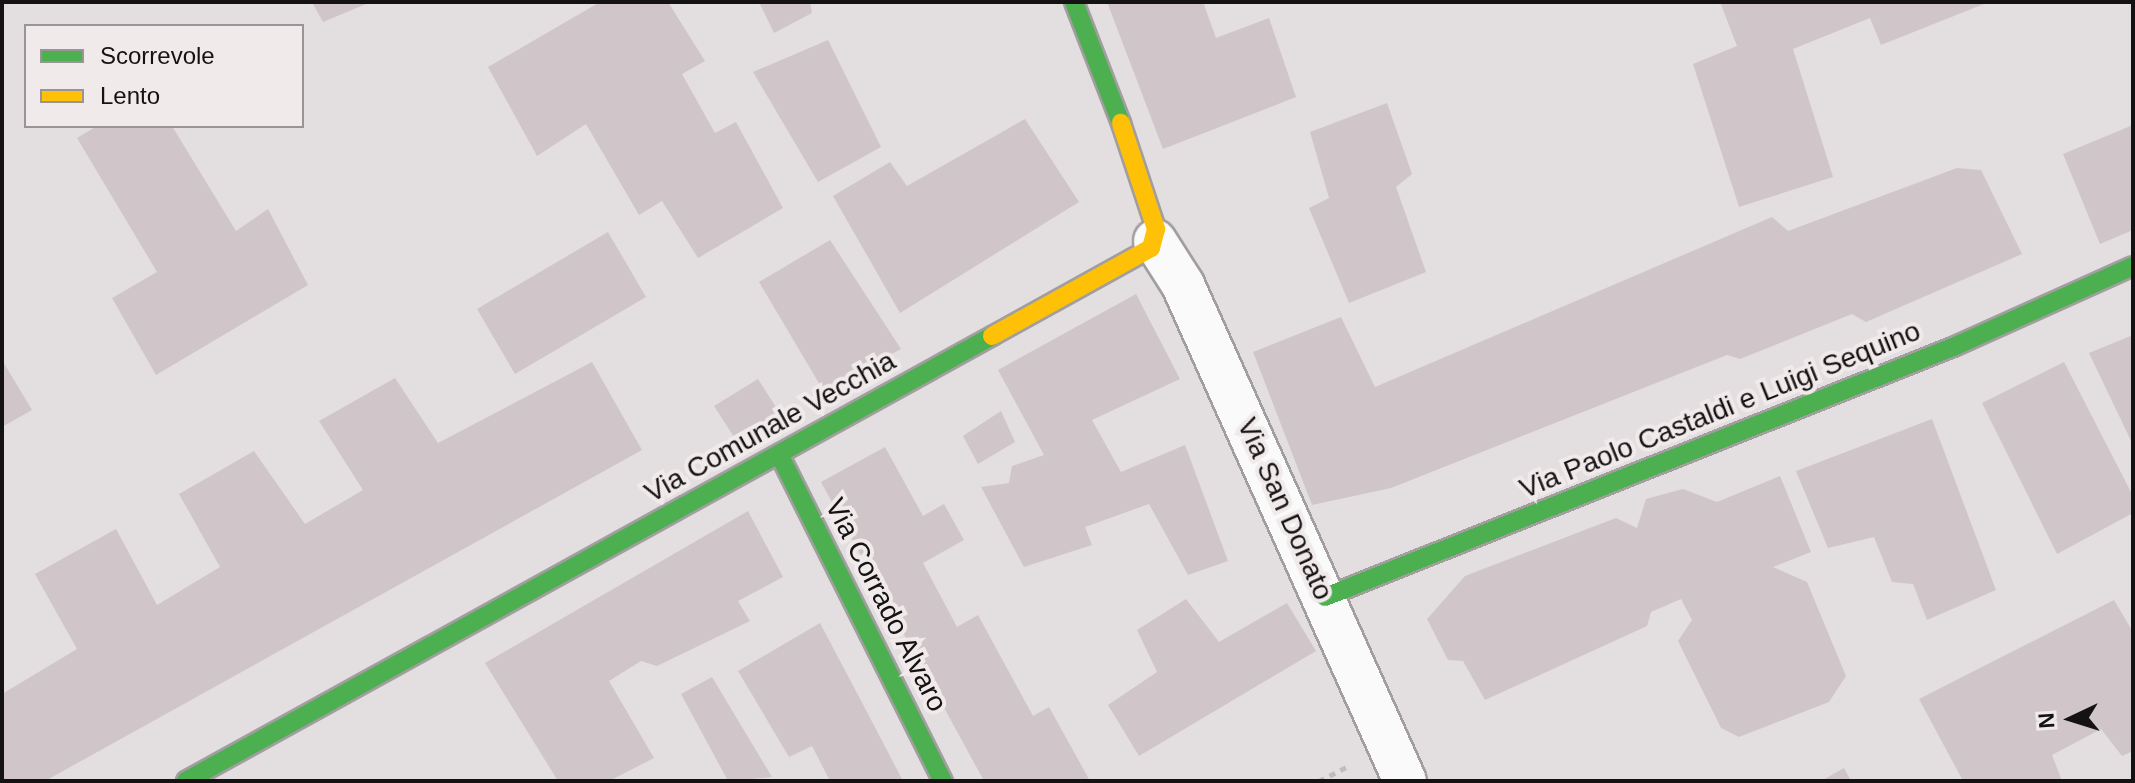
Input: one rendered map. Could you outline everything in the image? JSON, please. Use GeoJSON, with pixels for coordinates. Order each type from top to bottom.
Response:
{"type":"FeatureCollection","features":[{"type":"Feature","properties":{"kind":"street"},"geometry":{"type":"LineString","coordinates":[[1074,2],[1142,176],[1155,241]]}},
{"type":"Feature","properties":{"kind":"street","name":"Via Comunale Vecchia"},"geometry":{"type":"LineString","coordinates":[[186,781],[779,454],[1155,241]]}},
{"type":"Feature","properties":{"kind":"street","name":"Via San Donato"},"geometry":{"type":"LineString","coordinates":[[1155,241],[1183,285],[1405,781]]}},
{"type":"Feature","properties":{"kind":"street","name":"Via Paolo Castaldi e Luigi Sequino"},"geometry":{"type":"LineString","coordinates":[[1325,597],[1953,347],[2133,266]]}},
{"type":"Feature","properties":{"kind":"street","name":"Via Corrado Alvaro"},"geometry":{"type":"LineString","coordinates":[[779,454],[943,781]]}},
{"type":"Feature","properties":{"kind":"building"},"geometry":{"type":"Polygon","coordinates":[[[312,2],[371,2],[323,22],[312,2]]]}},
{"type":"Feature","properties":{"kind":"building"},"geometry":{"type":"Polygon","coordinates":[[[600,2],[668,2],[705,61],[682,74],[715,133],[736,122],[783,208],[698,258],[662,201],[639,215],[586,124],[537,156],[488,67],[600,2]]]}},
{"type":"Feature","properties":{"kind":"building"},"geometry":{"type":"Polygon","coordinates":[[[759,2],[810,2],[812,13],[774,33],[759,2]]]}},
{"type":"Feature","properties":{"kind":"building"},"geometry":{"type":"Polygon","coordinates":[[[1107,2],[1203,2],[1216,38],[1269,18],[1296,97],[1163,149],[1107,2]]]}},
{"type":"Feature","properties":{"kind":"building"},"geometry":{"type":"Polygon","coordinates":[[[1720,2],[1989,2],[1881,45],[1870,18],[1793,49],[1833,177],[1739,207],[1693,64],[1737,46],[1720,2]]]}},
{"type":"Feature","properties":{"kind":"building"},"geometry":{"type":"Polygon","coordinates":[[[828,40],[881,147],[818,182],[753,72],[828,40]]]}},
{"type":"Feature","properties":{"kind":"building"},"geometry":{"type":"Polygon","coordinates":[[[1387,103],[1412,174],[1396,187],[1426,272],[1349,303],[1309,208],[1329,198],[1310,132],[1387,103]]]}},
{"type":"Feature","properties":{"kind":"building"},"geometry":{"type":"Polygon","coordinates":[[[1025,119],[1079,202],[900,313],[833,196],[890,162],[907,186],[1025,119]]]}},
{"type":"Feature","properties":{"kind":"building"},"geometry":{"type":"Polygon","coordinates":[[[2133,125],[2133,230],[2100,244],[2063,154],[2133,125]]]}},
{"type":"Feature","properties":{"kind":"building"},"geometry":{"type":"Polygon","coordinates":[[[94,128],[173,128],[236,231],[268,209],[308,285],[156,375],[112,298],[157,272],[77,138],[94,128]]]}},
{"type":"Feature","properties":{"kind":"building"},"geometry":{"type":"Polygon","coordinates":[[[1957,168],[1981,170],[2022,254],[1866,322],[1852,314],[1740,359],[1727,355],[1391,488],[1312,505],[1253,352],[1341,317],[1375,387],[1772,217],[1788,231],[1957,168]]]}},
{"type":"Feature","properties":{"kind":"building"},"geometry":{"type":"Polygon","coordinates":[[[608,232],[646,297],[515,374],[477,309],[608,232]]]}},
{"type":"Feature","properties":{"kind":"building"},"geometry":{"type":"Polygon","coordinates":[[[830,240],[901,349],[823,390],[759,282],[830,240]]]}},
{"type":"Feature","properties":{"kind":"building"},"geometry":{"type":"Polygon","coordinates":[[[1136,294],[1180,379],[1092,420],[1121,472],[1185,445],[1228,561],[1188,575],[1149,504],[1085,527],[1092,545],[1024,567],[981,487],[1009,483],[1012,466],[1044,455],[998,370],[1136,294]]]}},
{"type":"Feature","properties":{"kind":"building"},"geometry":{"type":"Polygon","coordinates":[[[2133,335],[2133,445],[2089,353],[2133,335]]]}},
{"type":"Feature","properties":{"kind":"building"},"geometry":{"type":"Polygon","coordinates":[[[2,360],[32,410],[2,427],[2,360]]]}},
{"type":"Feature","properties":{"kind":"building"},"geometry":{"type":"Polygon","coordinates":[[[592,362],[642,450],[45,781],[2,781],[2,694],[77,649],[35,574],[116,529],[157,605],[220,567],[179,494],[254,451],[305,524],[363,490],[319,421],[395,378],[438,443],[592,362]]]}},
{"type":"Feature","properties":{"kind":"building"},"geometry":{"type":"Polygon","coordinates":[[[2064,362],[2133,496],[2133,513],[2057,554],[1982,403],[2064,362]]]}},
{"type":"Feature","properties":{"kind":"building"},"geometry":{"type":"Polygon","coordinates":[[[758,379],[779,412],[736,440],[714,406],[758,379]]]}},
{"type":"Feature","properties":{"kind":"building"},"geometry":{"type":"Polygon","coordinates":[[[1001,411],[1015,442],[978,464],[963,436],[1001,411]]]}},
{"type":"Feature","properties":{"kind":"building"},"geometry":{"type":"Polygon","coordinates":[[[1932,419],[1996,590],[1927,620],[1913,584],[1892,582],[1874,537],[1828,548],[1796,471],[1932,419]]]}},
{"type":"Feature","properties":{"kind":"building"},"geometry":{"type":"Polygon","coordinates":[[[885,447],[923,516],[944,504],[964,540],[923,563],[957,627],[978,615],[1033,716],[1049,707],[1090,781],[984,781],[821,482],[885,447]]]}},
{"type":"Feature","properties":{"kind":"building"},"geometry":{"type":"Polygon","coordinates":[[[1780,476],[1811,552],[1773,567],[1807,582],[1846,676],[1829,702],[1739,737],[1721,728],[1678,641],[1692,620],[1681,599],[1651,612],[1647,626],[1485,700],[1463,661],[1448,660],[1427,619],[1465,576],[1616,518],[1637,528],[1646,499],[1683,489],[1717,502],[1780,476]]]}},
{"type":"Feature","properties":{"kind":"building"},"geometry":{"type":"Polygon","coordinates":[[[748,511],[783,577],[738,601],[750,621],[657,666],[641,661],[609,681],[654,758],[609,781],[558,781],[485,663],[748,511]]]}},
{"type":"Feature","properties":{"kind":"building"},"geometry":{"type":"Polygon","coordinates":[[[1186,599],[1219,642],[1287,603],[1316,651],[1139,756],[1108,705],[1157,672],[1137,630],[1186,599]]]}},
{"type":"Feature","properties":{"kind":"building"},"geometry":{"type":"Polygon","coordinates":[[[2114,600],[2133,632],[2133,751],[2122,756],[2101,729],[2052,755],[2062,781],[1963,781],[1919,699],[2114,600]]]}},
{"type":"Feature","properties":{"kind":"building"},"geometry":{"type":"Polygon","coordinates":[[[820,623],[903,781],[830,781],[812,746],[789,757],[738,671],[820,623]]]}},
{"type":"Feature","properties":{"kind":"building"},"geometry":{"type":"Polygon","coordinates":[[[712,677],[772,777],[728,781],[681,694],[712,677]]]}},
{"type":"Feature","properties":{"kind":"building"},"geometry":{"type":"Polygon","coordinates":[[[1844,768],[1851,781],[1821,781],[1844,768]]]}},
{"type":"Feature","properties":{"kind":"traffic: fast"},"geometry":{"type":"LineString","coordinates":[[1074,2],[1121,123]]}},
{"type":"Feature","properties":{"kind":"traffic: fast"},"geometry":{"type":"LineString","coordinates":[[1325,597],[1953,347],[2133,266]]}},
{"type":"Feature","properties":{"kind":"traffic: fast"},"geometry":{"type":"LineString","coordinates":[[186,781],[992,336]]}},
{"type":"Feature","properties":{"kind":"traffic: fast"},"geometry":{"type":"LineString","coordinates":[[779,454],[943,781]]}},
{"type":"Feature","properties":{"kind":"traffic: slow"},"geometry":{"type":"LineString","coordinates":[[992,336],[1151,248],[1156,229],[1121,123]]}}]}
